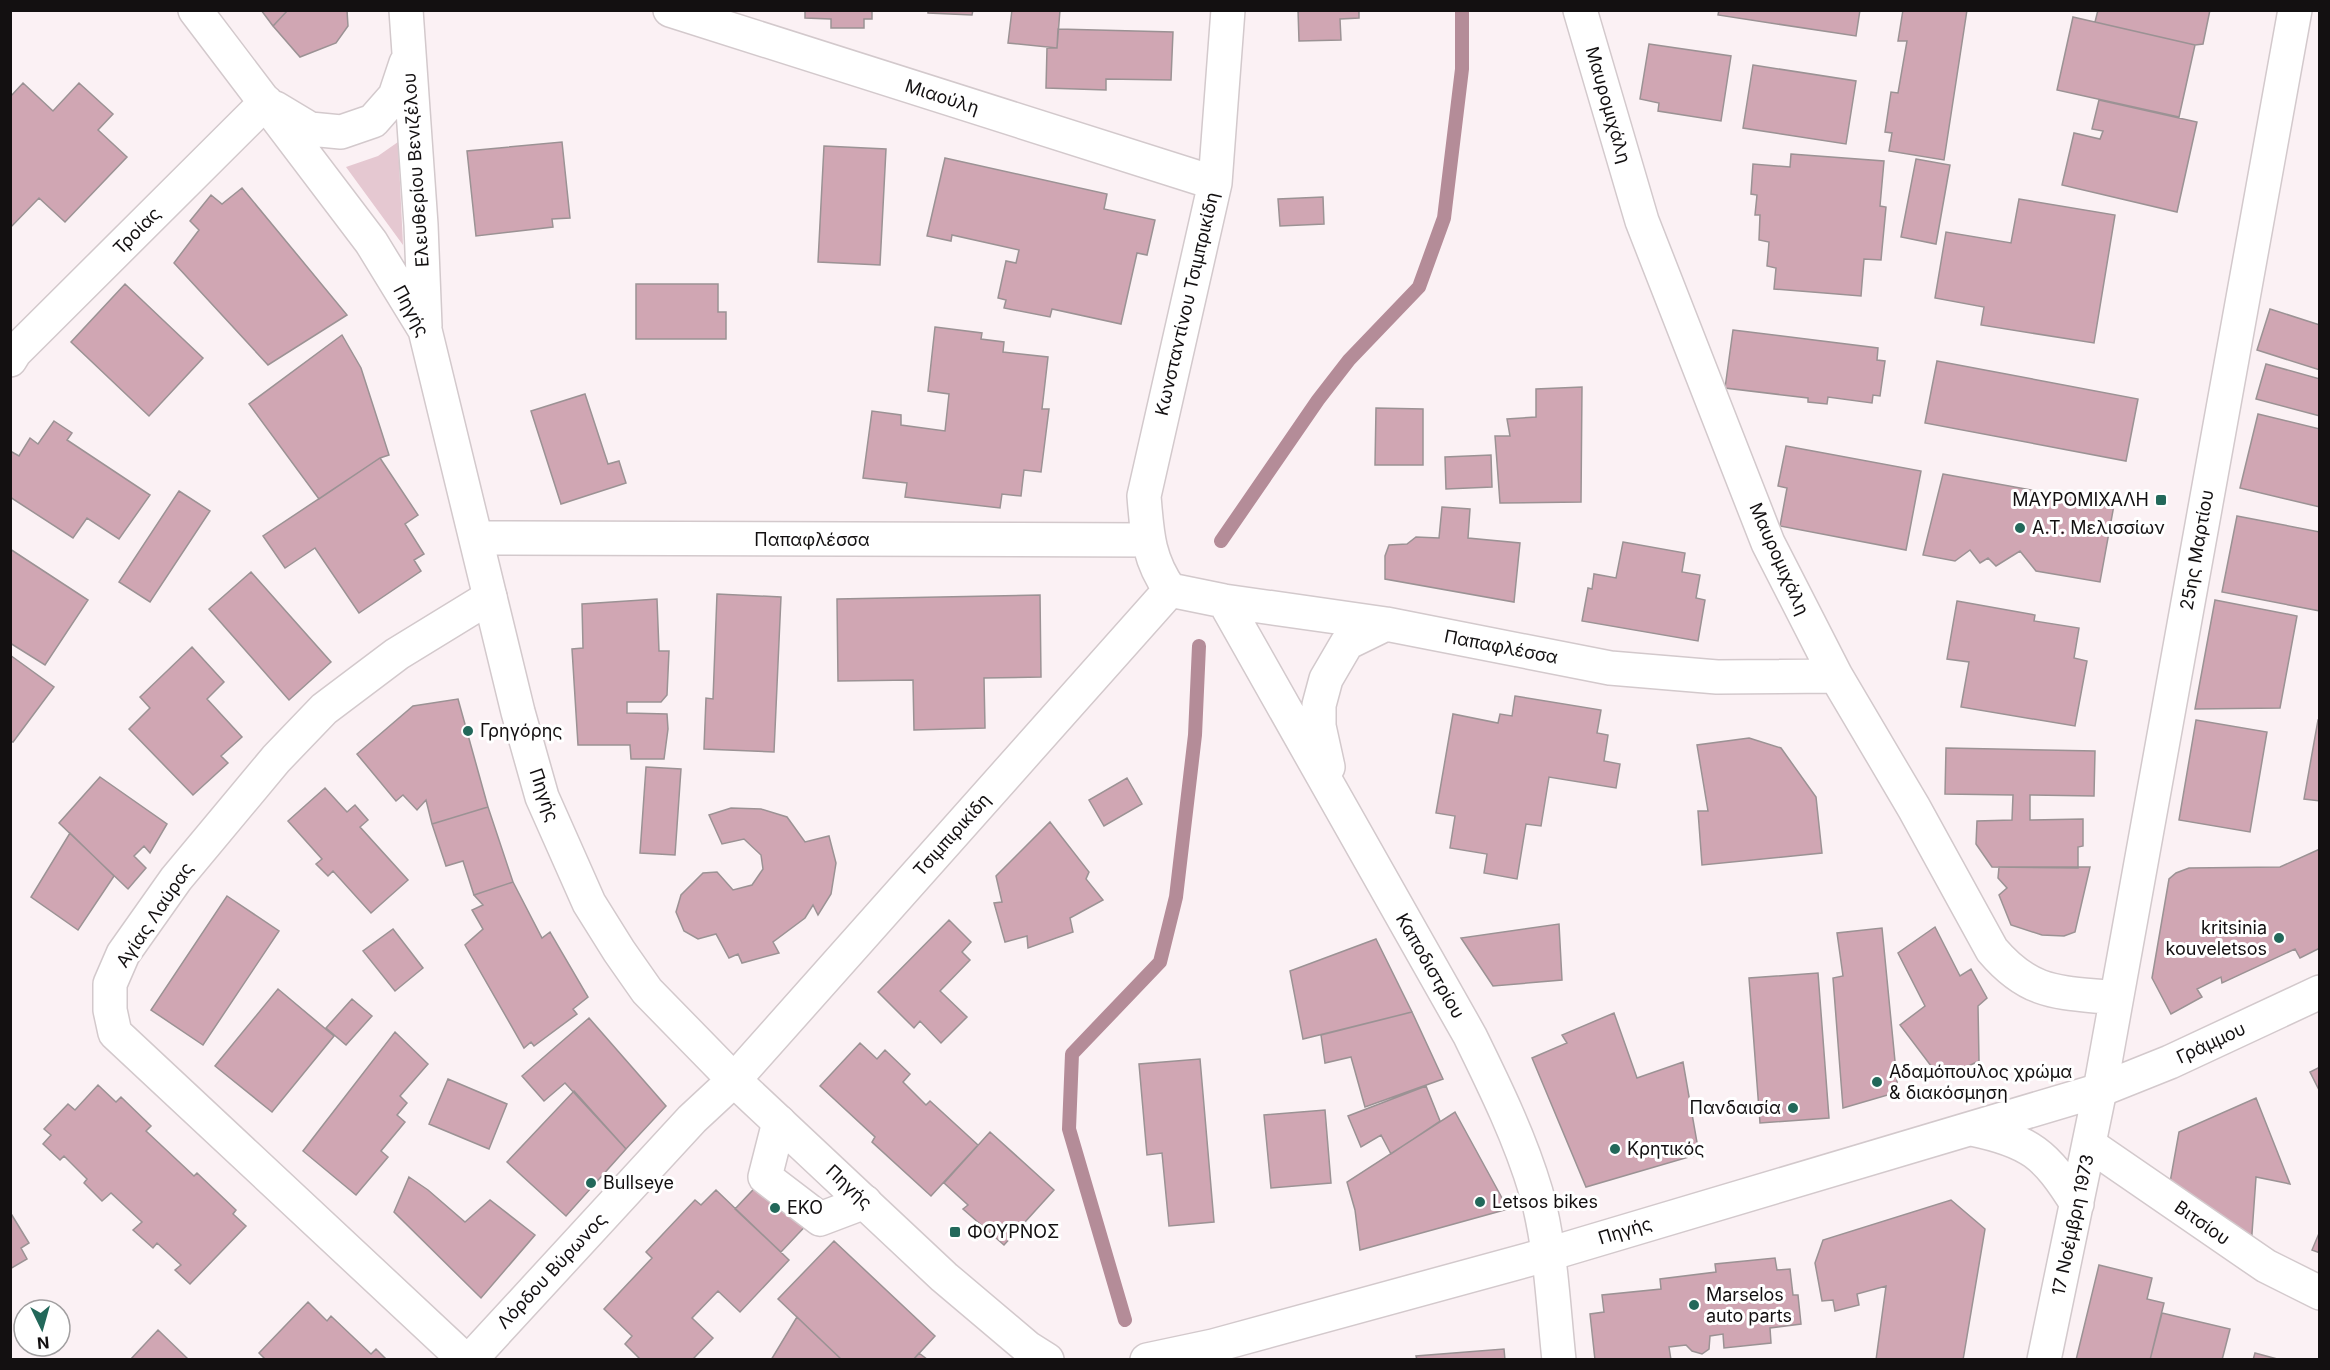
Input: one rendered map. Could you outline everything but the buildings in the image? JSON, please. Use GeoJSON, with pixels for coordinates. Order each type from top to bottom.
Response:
{"type":"FeatureCollection","features":[{"type":"Feature","properties":{"kind":"street","name":"Πηγής"},"geometry":{"type":"LineString","coordinates":[[195,10],[371,242],[425,330],[518,712],[542,797],[589,903],[647,991],[734,1080],[944,1277],[1028,1348],[1047,1359]]}},
{"type":"Feature","properties":{"kind":"street","name":"Ελευθερίου Βενιζέλου"},"geometry":{"type":"LineString","coordinates":[[406,10],[421,225],[425,330]]}},
{"type":"Feature","properties":{"kind":"street","name":"Μιαούλη"},"geometry":{"type":"LineString","coordinates":[[670,10],[1215,183]]}},
{"type":"Feature","properties":{"kind":"street","name":"Κωνσταντίνου Τσιμπρικίδη"},"geometry":{"type":"LineString","coordinates":[[1170,590],[1155,569],[1148,540],[1144,496],[1215,183],[1227,10]]}},
{"type":"Feature","properties":{"kind":"street","name":"Μαυρομιχάλη"},"geometry":{"type":"LineString","coordinates":[[1580,10],[1642,221],[1768,543],[1836,676],[1914,808],[1992,950],[2008,969],[2028,984],[2052,991],[2116,998]]}},
{"type":"Feature","properties":{"kind":"street","name":"25ης Μαρτίου"},"geometry":{"type":"LineString","coordinates":[[2100,1090],[2295,10]]}},
{"type":"Feature","properties":{"kind":"street"},"geometry":{"type":"LineString","coordinates":[[266,102],[310,129],[341,132],[373,120],[395,96],[409,54]]}},
{"type":"Feature","properties":{"kind":"street","name":"Τροίας"},"geometry":{"type":"LineString","coordinates":[[10,360],[15,352],[266,102]]}},
{"type":"Feature","properties":{"kind":"street","name":"Παπαφλέσσα"},"geometry":{"type":"LineString","coordinates":[[477,538],[1148,540]]}},
{"type":"Feature","properties":{"kind":"street","name":"Παπαφλέσσα"},"geometry":{"type":"LineString","coordinates":[[1170,590],[1224,601],[1386,624],[1610,668],[1717,677],[1836,676]]}},
{"type":"Feature","properties":{"kind":"street","name":"Τσιμπιρικίδη"},"geometry":{"type":"LineString","coordinates":[[734,1080],[1170,590]]}},
{"type":"Feature","properties":{"kind":"street","name":"Αγίας Λαύρας"},"geometry":{"type":"LineString","coordinates":[[465,1359],[115,1033],[110,1010],[110,984],[123,954],[177,879],[284,750],[324,710],[397,654],[490,597]]}},
{"type":"Feature","properties":{"kind":"street","name":"Καποδιστρίου"},"geometry":{"type":"LineString","coordinates":[[1224,601],[1470,1036],[1505,1107],[1536,1192],[1549,1254],[1558,1359]]}},
{"type":"Feature","properties":{"kind":"street"},"geometry":{"type":"LineString","coordinates":[[1335,800],[1319,726],[1319,705],[1326,679],[1347,643],[1386,624]]}},
{"type":"Feature","properties":{"kind":"street","name":"Γράμμου"},"geometry":{"type":"LineString","coordinates":[[2100,1090],[2170,1062],[2319,992]]}},
{"type":"Feature","properties":{"kind":"street","name":"Λόρδου Βύρωνος"},"geometry":{"type":"LineString","coordinates":[[470,1359],[692,1119],[734,1080]]}},
{"type":"Feature","properties":{"kind":"street","name":"Πηγής"},"geometry":{"type":"LineString","coordinates":[[1147,1359],[1216,1353],[2100,1090]]}},
{"type":"Feature","properties":{"kind":"street","name":"17 Νοέμβρη 1973"},"geometry":{"type":"LineString","coordinates":[[2044,1359],[2100,1090]]}},
{"type":"Feature","properties":{"kind":"street"},"geometry":{"type":"LineString","coordinates":[[779,1122],[765,1177],[820,1219],[865,1202]]}},
{"type":"Feature","properties":{"kind":"street"},"geometry":{"type":"LineString","coordinates":[[1970,1128],[2007,1136],[2037,1152],[2059,1174],[2078,1204]]}},
{"type":"Feature","properties":{"kind":"street","name":"Βιτσίου"},"geometry":{"type":"LineString","coordinates":[[2090,1145],[2266,1266],[2319,1293]]}},
{"type":"Feature","properties":{"kind":"shaded area"},"geometry":{"type":"Polygon","coordinates":[[[398,142],[403,245],[346,167],[378,156],[398,142]]]}},
{"type":"Feature","properties":{"kind":"waterway"},"geometry":{"type":"LineString","coordinates":[[1221,541],[1318,400],[1349,360],[1419,287],[1444,218],[1462,69],[1462,10]]}},
{"type":"Feature","properties":{"kind":"waterway"},"geometry":{"type":"LineString","coordinates":[[1125,1320],[1069,1129],[1072,1054],[1160,962],[1176,897],[1195,735],[1199,646]]}},
{"type":"Feature","properties":{"kind":"place","name":"ΜΑΥΡΟΜΙΧΑΛΗ"},"geometry":{"type":"Point","coordinates":[2161,500]}},
{"type":"Feature","properties":{"kind":"place","name":"Α.Τ. Μελισσίων"},"geometry":{"type":"Point","coordinates":[2020,528]}},
{"type":"Feature","properties":{"kind":"place","name":"Γρηγόρης"},"geometry":{"type":"Point","coordinates":[468,731]}},
{"type":"Feature","properties":{"kind":"place","name":"kritsinia kouveletsos"},"geometry":{"type":"Point","coordinates":[2279,938]}},
{"type":"Feature","properties":{"kind":"place","name":"Αδαμόπουλος χρώμα & διακόσμηση"},"geometry":{"type":"Point","coordinates":[1877,1082]}},
{"type":"Feature","properties":{"kind":"place","name":"Πανδαισία"},"geometry":{"type":"Point","coordinates":[1793,1108]}},
{"type":"Feature","properties":{"kind":"place","name":"Κρητικός"},"geometry":{"type":"Point","coordinates":[1615,1149]}},
{"type":"Feature","properties":{"kind":"place","name":"Bullseye"},"geometry":{"type":"Point","coordinates":[591,1183]}},
{"type":"Feature","properties":{"kind":"place","name":"Letsos bikes"},"geometry":{"type":"Point","coordinates":[1480,1202]}},
{"type":"Feature","properties":{"kind":"place","name":"EKO"},"geometry":{"type":"Point","coordinates":[775,1208]}},
{"type":"Feature","properties":{"kind":"place","name":"ΦΟΥΡΝΟΣ"},"geometry":{"type":"Point","coordinates":[955,1232]}},
{"type":"Feature","properties":{"kind":"place","name":"Marselos auto parts"},"geometry":{"type":"Point","coordinates":[1694,1305]}}]}
